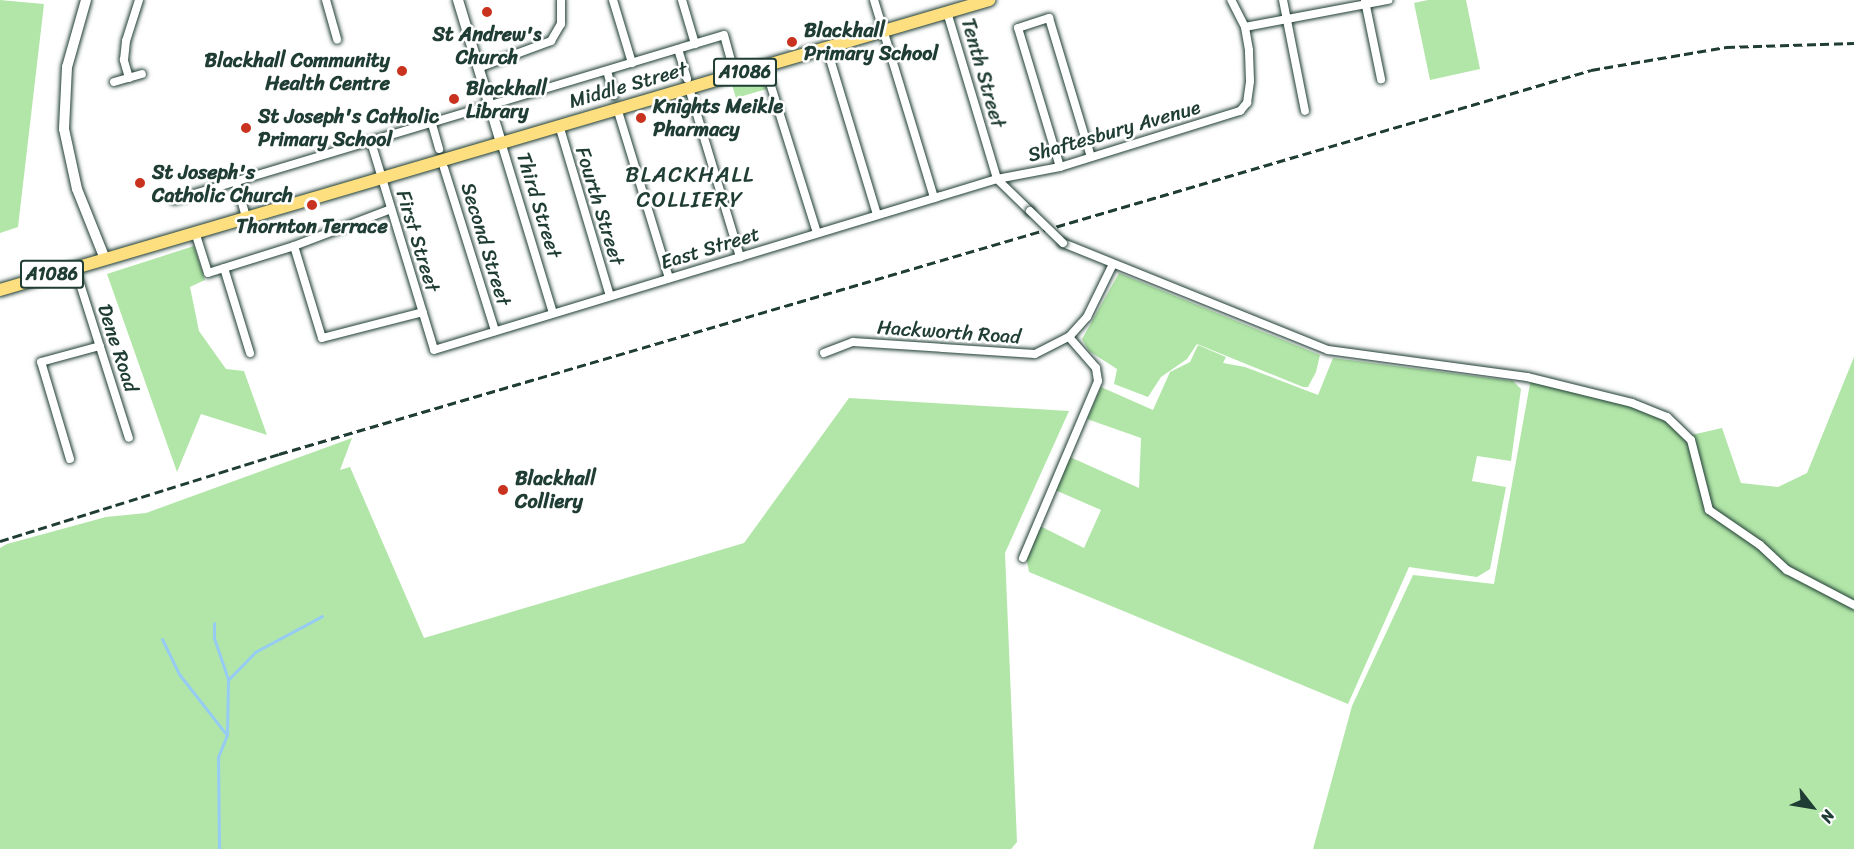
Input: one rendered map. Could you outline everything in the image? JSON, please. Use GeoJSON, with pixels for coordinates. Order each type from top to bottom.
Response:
{"type":"FeatureCollection","features":[{"type":"Feature","properties":{"kind":"main road"},"geometry":{"type":"LineString","coordinates":[[86,0],[67,67],[64,129],[77,189],[105,258]]}},
{"type":"Feature","properties":{"kind":"main road","name":"Third Street"},"geometry":{"type":"LineString","coordinates":[[458,0],[501,142]]}},
{"type":"Feature","properties":{"kind":"main road","name":"Middle Street"},"geometry":{"type":"LineString","coordinates":[[382,178],[617,108],[688,83],[765,67],[989,0]]}},
{"type":"Feature","properties":{"kind":"main road","name":"A1086"},"geometry":{"type":"LineString","coordinates":[[0,290],[382,178]]}},
{"type":"Feature","properties":{"kind":"street"},"geometry":{"type":"LineString","coordinates":[[129,78],[124,60],[126,41],[139,0]]}},
{"type":"Feature","properties":{"kind":"street"},"geometry":{"type":"LineString","coordinates":[[326,0],[337,39]]}},
{"type":"Feature","properties":{"kind":"street"},"geometry":{"type":"LineString","coordinates":[[478,68],[550,41],[561,24],[561,0]]}},
{"type":"Feature","properties":{"kind":"street"},"geometry":{"type":"LineString","coordinates":[[613,0],[632,63]]}},
{"type":"Feature","properties":{"kind":"street"},"geometry":{"type":"LineString","coordinates":[[682,0],[695,44]]}},
{"type":"Feature","properties":{"kind":"street"},"geometry":{"type":"LineString","coordinates":[[874,0],[934,198]]}},
{"type":"Feature","properties":{"kind":"street"},"geometry":{"type":"LineString","coordinates":[[1231,0],[1245,27],[1366,2],[1388,0]]}},
{"type":"Feature","properties":{"kind":"street"},"geometry":{"type":"LineString","coordinates":[[1283,0],[1305,111]]}},
{"type":"Feature","properties":{"kind":"street"},"geometry":{"type":"LineString","coordinates":[[1366,2],[1381,79]]}},
{"type":"Feature","properties":{"kind":"street","name":"Tenth Street"},"geometry":{"type":"LineString","coordinates":[[947,12],[997,179]]}},
{"type":"Feature","properties":{"kind":"street"},"geometry":{"type":"LineString","coordinates":[[1059,167],[1018,28],[1049,18],[1091,157]]}},
{"type":"Feature","properties":{"kind":"street","name":"Shaftesbury Avenue"},"geometry":{"type":"LineString","coordinates":[[997,179],[1059,167],[1240,111],[1247,103],[1250,81],[1245,27]]}},
{"type":"Feature","properties":{"kind":"street"},"geometry":{"type":"LineString","coordinates":[[174,200],[724,35],[735,75]]}},
{"type":"Feature","properties":{"kind":"street"},"geometry":{"type":"LineString","coordinates":[[678,49],[740,257]]}},
{"type":"Feature","properties":{"kind":"street"},"geometry":{"type":"LineString","coordinates":[[827,49],[877,215]]}},
{"type":"Feature","properties":{"kind":"street"},"geometry":{"type":"LineString","coordinates":[[765,67],[817,233]]}},
{"type":"Feature","properties":{"kind":"street"},"geometry":{"type":"LineString","coordinates":[[607,71],[614,95]]}},
{"type":"Feature","properties":{"kind":"street"},"geometry":{"type":"LineString","coordinates":[[114,82],[142,74]]}},
{"type":"Feature","properties":{"kind":"street"},"geometry":{"type":"LineString","coordinates":[[617,108],[669,278]]}},
{"type":"Feature","properties":{"kind":"street"},"geometry":{"type":"LineString","coordinates":[[432,124],[439,149]]}},
{"type":"Feature","properties":{"kind":"street","name":"Fourth Street"},"geometry":{"type":"LineString","coordinates":[[559,125],[610,296]]}},
{"type":"Feature","properties":{"kind":"street","name":"First Street"},"geometry":{"type":"LineString","coordinates":[[371,142],[434,350]]}},
{"type":"Feature","properties":{"kind":"street","name":"Third Street"},"geometry":{"type":"LineString","coordinates":[[501,142],[553,314]]}},
{"type":"Feature","properties":{"kind":"street","name":"Second Street"},"geometry":{"type":"LineString","coordinates":[[444,168],[495,331]]}},
{"type":"Feature","properties":{"kind":"street"},"geometry":{"type":"LineString","coordinates":[[997,179],[1063,243],[1328,350],[1527,377],[1632,403],[1668,417],[1691,440],[1709,510],[1760,545],[1787,570],[1854,605]]}},
{"type":"Feature","properties":{"kind":"street","name":"East Street"},"geometry":{"type":"LineString","coordinates":[[434,350],[997,179]]}},
{"type":"Feature","properties":{"kind":"street"},"geometry":{"type":"LineString","coordinates":[[236,182],[246,217]]}},
{"type":"Feature","properties":{"kind":"street"},"geometry":{"type":"LineString","coordinates":[[195,231],[208,273],[294,246],[391,209]]}},
{"type":"Feature","properties":{"kind":"street"},"geometry":{"type":"LineString","coordinates":[[294,246],[322,338],[423,312]]}},
{"type":"Feature","properties":{"kind":"street"},"geometry":{"type":"LineString","coordinates":[[1023,558],[1098,381],[1096,368],[1070,337],[1087,317],[1113,264]]}},
{"type":"Feature","properties":{"kind":"street","name":"Dene Road"},"geometry":{"type":"LineString","coordinates":[[75,268],[129,438]]}},
{"type":"Feature","properties":{"kind":"street"},"geometry":{"type":"LineString","coordinates":[[224,268],[250,353]]}},
{"type":"Feature","properties":{"kind":"street","name":"Hackworth Road"},"geometry":{"type":"LineString","coordinates":[[824,353],[853,342],[1035,354],[1070,337]]}},
{"type":"Feature","properties":{"kind":"street"},"geometry":{"type":"LineString","coordinates":[[69,459],[40,362],[100,346]]}},
{"type":"Feature","properties":{"kind":"green space"},"geometry":{"type":"Polygon","coordinates":[[[0,0],[44,4],[18,227],[0,233],[0,0]]]}},
{"type":"Feature","properties":{"kind":"green space"},"geometry":{"type":"Polygon","coordinates":[[[1428,0],[1466,0],[1480,69],[1430,80],[1414,3],[1428,0]]]}},
{"type":"Feature","properties":{"kind":"green space"},"geometry":{"type":"Polygon","coordinates":[[[763,76],[767,89],[736,98],[732,85],[763,76]]]}},
{"type":"Feature","properties":{"kind":"green space"},"geometry":{"type":"Polygon","coordinates":[[[194,246],[205,280],[190,287],[199,331],[226,369],[244,371],[267,435],[201,414],[177,472],[107,274],[194,246]]]}},
{"type":"Feature","properties":{"kind":"green space"},"geometry":{"type":"Polygon","coordinates":[[[1119,273],[1320,355],[1316,372],[1308,387],[1303,387],[1197,344],[1187,359],[1161,377],[1148,397],[1114,384],[1117,369],[1089,351],[1082,339],[1119,273]]]}},
{"type":"Feature","properties":{"kind":"green space"},"geometry":{"type":"Polygon","coordinates":[[[1198,345],[1226,357],[1223,363],[1245,367],[1318,395],[1333,358],[1513,381],[1521,389],[1511,461],[1477,456],[1472,481],[1506,487],[1490,569],[1477,577],[1409,567],[1348,704],[1029,572],[1026,556],[1040,526],[1084,548],[1101,510],[1055,490],[1070,457],[1139,488],[1141,438],[1087,419],[1101,387],[1153,410],[1170,372],[1190,362],[1198,345]]]}},
{"type":"Feature","properties":{"kind":"green space"},"geometry":{"type":"Polygon","coordinates":[[[1854,357],[1854,849],[1313,849],[1352,706],[1413,575],[1494,584],[1531,378],[1632,403],[1667,417],[1687,436],[1722,428],[1741,483],[1778,487],[1807,473],[1854,357]]]}},
{"type":"Feature","properties":{"kind":"green space"},"geometry":{"type":"Polygon","coordinates":[[[849,398],[1069,411],[1005,553],[1017,842],[1011,849],[0,849],[0,548],[7,544],[106,517],[146,513],[352,438],[340,470],[350,467],[424,638],[744,543],[849,398]]]}},
{"type":"Feature","properties":{"kind":"waterway"},"geometry":{"type":"LineString","coordinates":[[219,849],[218,757],[227,735],[228,680],[255,652],[322,616]]}},
{"type":"Feature","properties":{"kind":"waterway"},"geometry":{"type":"LineString","coordinates":[[214,623],[214,638],[228,679]]}},
{"type":"Feature","properties":{"kind":"waterway"},"geometry":{"type":"LineString","coordinates":[[162,639],[179,674],[226,734]]}},
{"type":"Feature","properties":{"kind":"railway"},"geometry":{"type":"LineString","coordinates":[[0,541],[279,454],[1591,70],[1726,47],[1854,43]]}},
{"type":"Feature","properties":{"kind":"place","name":"St Andrew's Church"},"geometry":{"type":"Point","coordinates":[487,12]}},
{"type":"Feature","properties":{"kind":"place","name":"Blackhall Primary School"},"geometry":{"type":"Point","coordinates":[792,42]}},
{"type":"Feature","properties":{"kind":"place","name":"Blackhall Community Health Centre"},"geometry":{"type":"Point","coordinates":[402,71]}},
{"type":"Feature","properties":{"kind":"place","name":"Blackhall Library"},"geometry":{"type":"Point","coordinates":[454,99]}},
{"type":"Feature","properties":{"kind":"place","name":"Knights Meikle Pharmacy"},"geometry":{"type":"Point","coordinates":[641,118]}},
{"type":"Feature","properties":{"kind":"place","name":"St Joseph's Catholic Primary School"},"geometry":{"type":"Point","coordinates":[246,128]}},
{"type":"Feature","properties":{"kind":"place","name":"St Joseph's Catholic Church"},"geometry":{"type":"Point","coordinates":[140,183]}},
{"type":"Feature","properties":{"kind":"place","name":"Thornton Terrace"},"geometry":{"type":"Point","coordinates":[312,205]}},
{"type":"Feature","properties":{"kind":"place","name":"Blackhall Colliery"},"geometry":{"type":"Point","coordinates":[503,490]}},
{"type":"Feature","properties":{"kind":"district","name":"BLACKHALL COLLIERY"},"geometry":{"type":"Point","coordinates":[690,186]}}]}
